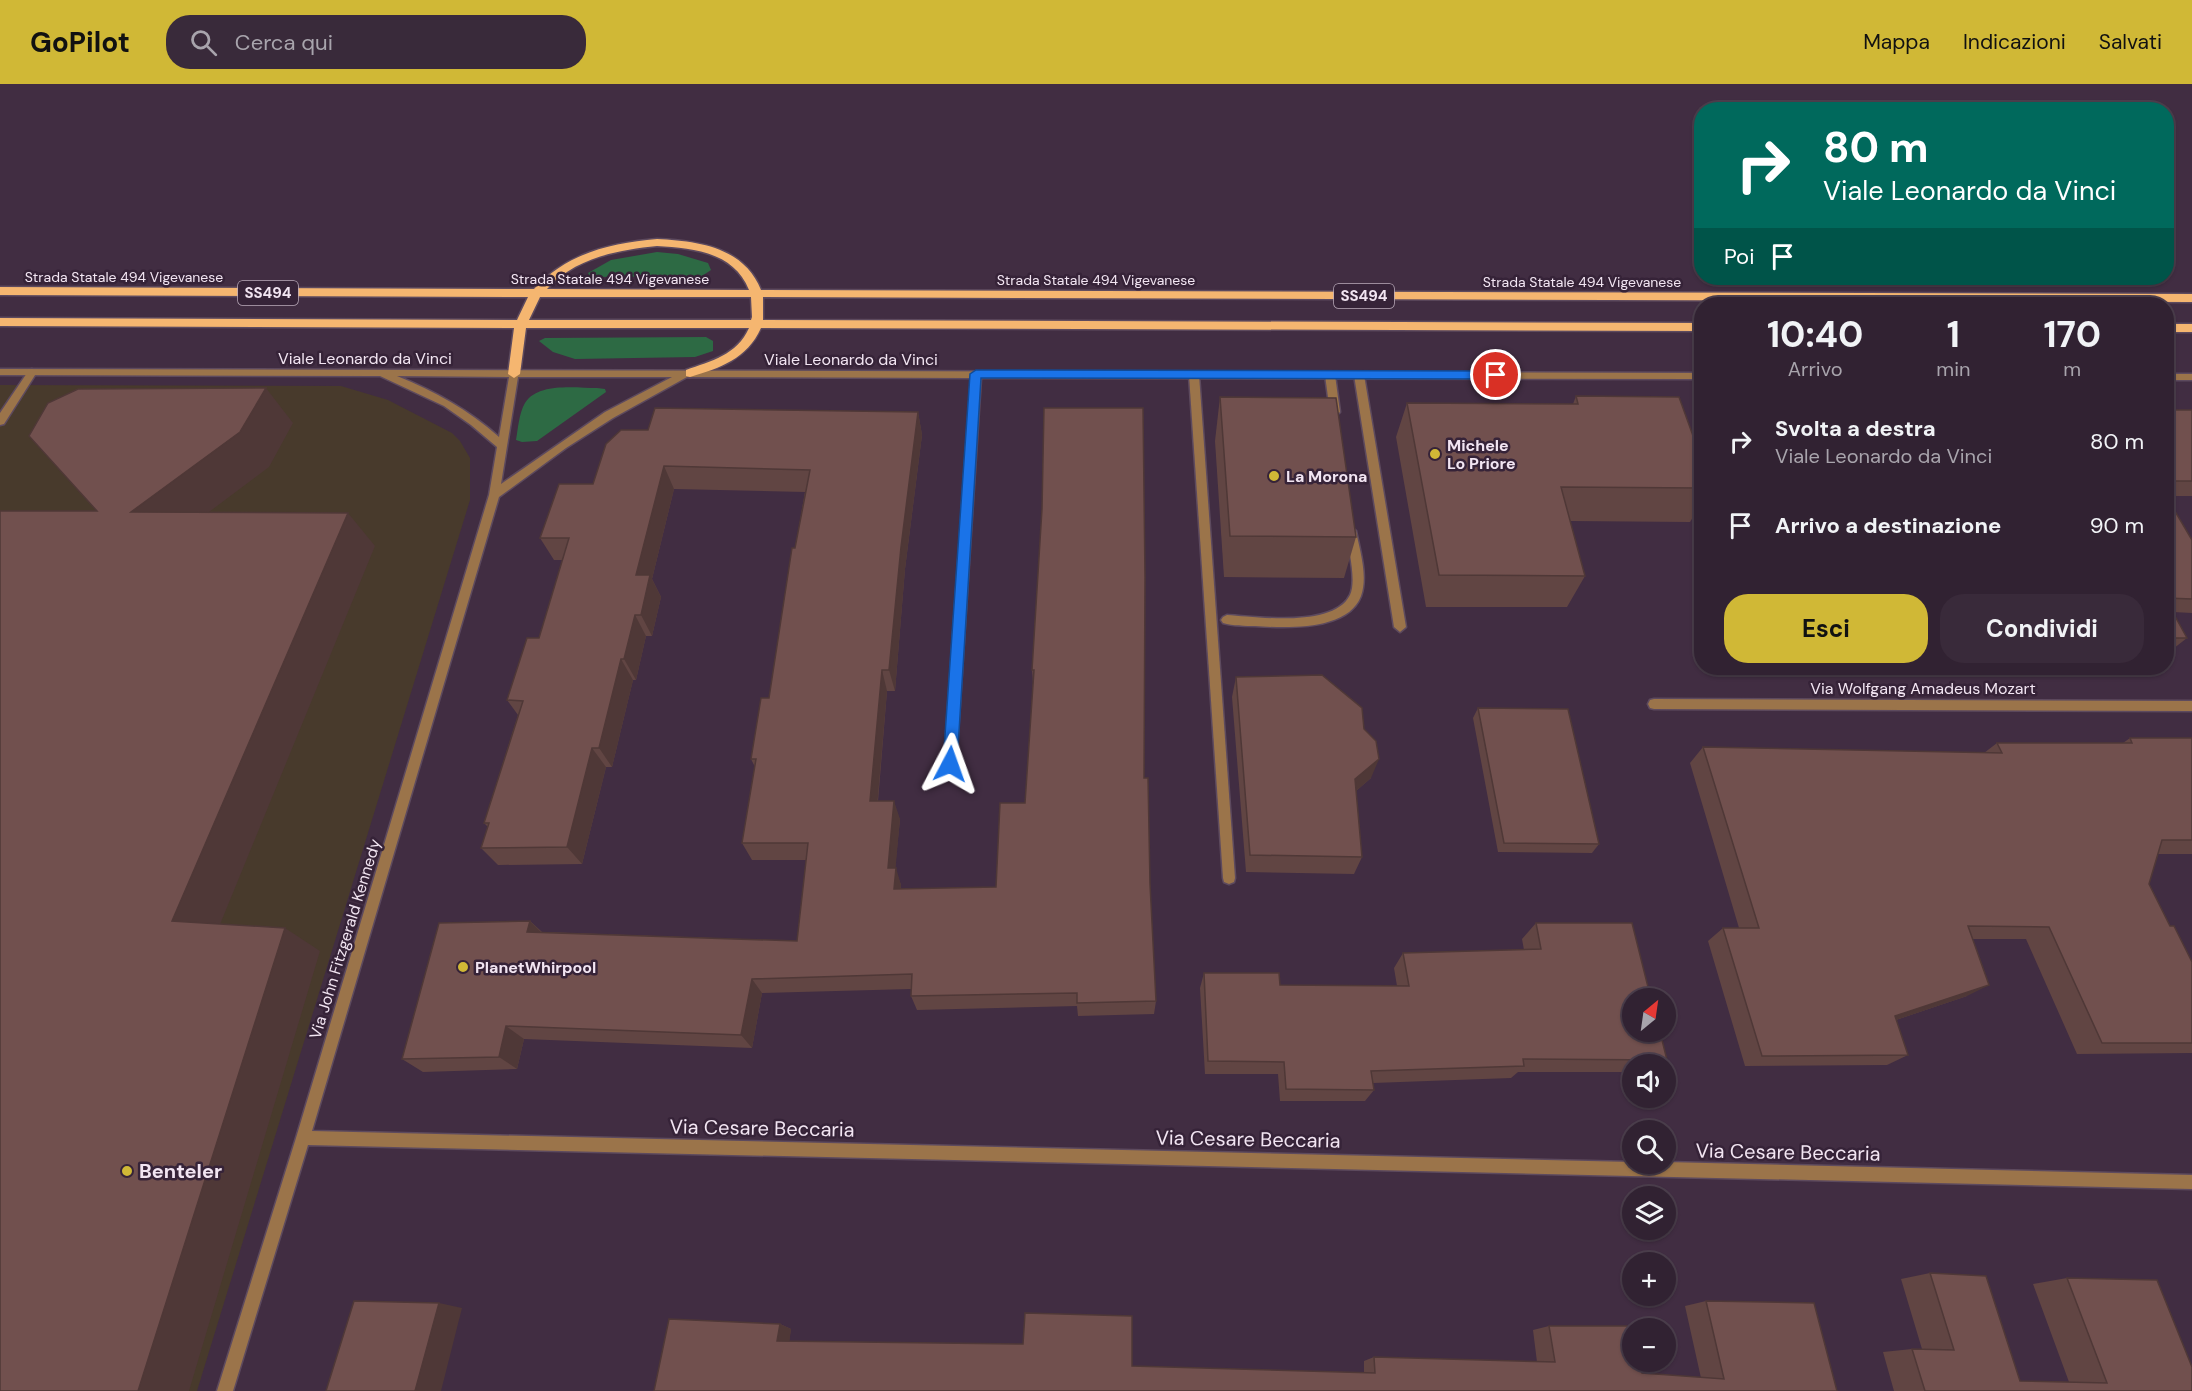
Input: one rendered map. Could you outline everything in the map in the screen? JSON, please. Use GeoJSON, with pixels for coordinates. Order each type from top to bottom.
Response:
{"type":"FeatureCollection","features":[{"type":"Feature","properties":{"kind":"main road"},"geometry":{"type":"LineString","coordinates":[[514,374],[519,324],[535,294],[561,271],[596,254],[634,244],[672,242],[707,248],[736,262],[754,282],[759,295],[757,326],[741,350],[721,362],[690,373]]}},
{"type":"Feature","properties":{"kind":"main road","name":"Strada Statale 494 Vigevanese"},"geometry":{"type":"LineString","coordinates":[[0,291],[1714,297]]}},
{"type":"Feature","properties":{"kind":"main road","name":"Strada Statale 494 Vigevanese"},"geometry":{"type":"LineString","coordinates":[[2174,298],[2192,298]]}},
{"type":"Feature","properties":{"kind":"main road","name":"SS494"},"geometry":{"type":"LineString","coordinates":[[0,322],[1694,327]]}},
{"type":"Feature","properties":{"kind":"main road"},"geometry":{"type":"LineString","coordinates":[[2174,328],[2192,328]]}},
{"type":"Feature","properties":{"kind":"street","name":"Viale Leonardo da Vinci"},"geometry":{"type":"LineString","coordinates":[[0,372],[1694,376]]}},
{"type":"Feature","properties":{"kind":"street"},"geometry":{"type":"LineString","coordinates":[[0,421],[32,372]]}},
{"type":"Feature","properties":{"kind":"street"},"geometry":{"type":"LineString","coordinates":[[376,373],[450,404],[478,423],[502,446]]}},
{"type":"Feature","properties":{"kind":"street"},"geometry":{"type":"LineString","coordinates":[[494,495],[557,448],[622,405],[690,373]]}},
{"type":"Feature","properties":{"kind":"street","name":"Via John Fitzgerald Kennedy"},"geometry":{"type":"LineString","coordinates":[[225,1391],[303,1138],[494,495],[514,374]]}},
{"type":"Feature","properties":{"kind":"street"},"geometry":{"type":"LineString","coordinates":[[950,764],[976,374]]}},
{"type":"Feature","properties":{"kind":"street"},"geometry":{"type":"LineString","coordinates":[[1194,375],[1229,878]]}},
{"type":"Feature","properties":{"kind":"street"},"geometry":{"type":"LineString","coordinates":[[1330,375],[1336,420]]}},
{"type":"Feature","properties":{"kind":"street"},"geometry":{"type":"LineString","coordinates":[[1359,375],[1400,627]]}},
{"type":"Feature","properties":{"kind":"street"},"geometry":{"type":"LineString","coordinates":[[2174,377],[2192,377]]}},
{"type":"Feature","properties":{"kind":"street"},"geometry":{"type":"LineString","coordinates":[[1227,620],[1303,622],[1338,614],[1354,599],[1358,580],[1350,521]]}},
{"type":"Feature","properties":{"kind":"street","name":"Via Wolfgang Amadeus Mozart"},"geometry":{"type":"LineString","coordinates":[[1654,704],[2192,706]]}},
{"type":"Feature","properties":{"kind":"street","name":"Via Cesare Beccaria"},"geometry":{"type":"LineString","coordinates":[[303,1138],[2192,1182]]}},
{"type":"Feature","properties":{"kind":"shaded area","name":"Benteler"},"geometry":{"type":"Polygon","coordinates":[[[0,385],[341,386],[388,400],[452,433],[460,441],[470,458],[470,500],[197,1391],[0,1391],[0,385]]]}},
{"type":"Feature","properties":{"kind":"green space"},"geometry":{"type":"Polygon","coordinates":[[[657,252],[678,254],[708,263],[711,270],[702,276],[590,277],[588,273],[611,260],[657,252]]]}},
{"type":"Feature","properties":{"kind":"green space"},"geometry":{"type":"Polygon","coordinates":[[[706,337],[713,341],[713,351],[695,357],[575,359],[553,352],[539,341],[545,338],[706,337]]]}},
{"type":"Feature","properties":{"kind":"green space"},"geometry":{"type":"Polygon","coordinates":[[[548,389],[605,389],[606,392],[537,441],[516,440],[521,411],[531,396],[548,389]]]}},
{"type":"Feature","properties":{"kind":"building","name":"Benteler"},"geometry":{"type":"Polygon","coordinates":[[[266,388],[240,432],[131,512],[348,513],[172,921],[285,928],[138,1391],[0,1391],[0,511],[97,511],[29,436],[48,403],[78,389],[266,388]]]}},
{"type":"Feature","properties":{"kind":"building"},"geometry":{"type":"Polygon","coordinates":[[[1576,396],[1679,397],[1694,439],[1694,488],[1561,487],[1585,576],[1439,575],[1407,403],[1578,404],[1576,396]]]}},
{"type":"Feature","properties":{"kind":"building","name":"La Morona"},"geometry":{"type":"Polygon","coordinates":[[[1220,397],[1336,398],[1356,537],[1230,536],[1220,397]]]}},
{"type":"Feature","properties":{"kind":"building"},"geometry":{"type":"Polygon","coordinates":[[[655,408],[918,412],[901,547],[889,670],[882,670],[870,801],[894,801],[888,868],[896,868],[894,889],[996,887],[1000,803],[1025,803],[1042,509],[1044,408],[1143,408],[1144,778],[1148,778],[1150,884],[1156,1001],[1077,1003],[1077,993],[911,996],[912,974],[752,979],[741,1035],[506,1026],[499,1057],[402,1059],[439,923],[530,921],[527,932],[797,941],[808,843],[742,843],[756,759],[751,759],[761,698],[769,698],[792,548],[795,548],[810,470],[664,466],[636,575],[650,575],[641,615],[635,615],[624,659],[621,659],[599,748],[592,748],[567,847],[481,848],[489,823],[484,823],[523,701],[507,700],[527,638],[539,638],[569,538],[540,538],[559,484],[593,484],[606,444],[621,430],[648,430],[655,408]]]}},
{"type":"Feature","properties":{"kind":"building"},"geometry":{"type":"Polygon","coordinates":[[[2174,410],[2192,410],[2192,481],[2174,481],[2174,410]]]}},
{"type":"Feature","properties":{"kind":"building"},"geometry":{"type":"Polygon","coordinates":[[[2174,510],[2192,540],[2192,599],[2174,598],[2174,510]]]}},
{"type":"Feature","properties":{"kind":"building"},"geometry":{"type":"Polygon","coordinates":[[[2174,614],[2187,638],[2174,638],[2174,614]]]}},
{"type":"Feature","properties":{"kind":"building"},"geometry":{"type":"Polygon","coordinates":[[[1322,675],[1362,708],[1364,729],[1376,741],[1379,759],[1355,779],[1362,857],[1250,855],[1236,677],[1322,675]]]}},
{"type":"Feature","properties":{"kind":"building"},"geometry":{"type":"Polygon","coordinates":[[[1478,708],[1568,709],[1599,844],[1504,843],[1478,708]]]}},
{"type":"Feature","properties":{"kind":"building"},"geometry":{"type":"Polygon","coordinates":[[[2130,738],[2192,738],[2192,840],[2162,840],[2149,884],[2170,926],[2174,926],[2192,962],[2192,1043],[2102,1043],[2049,927],[1968,926],[1989,985],[1895,1016],[1908,1055],[1762,1056],[1723,928],[1759,928],[1703,747],[2002,753],[1997,743],[2132,743],[2130,738]]]}},
{"type":"Feature","properties":{"kind":"building"},"geometry":{"type":"Polygon","coordinates":[[[1536,923],[1632,923],[1648,988],[1622,988],[1622,1042],[1662,1042],[1666,1054],[1622,1054],[1622,1060],[1523,1059],[1524,1066],[1371,1071],[1374,1090],[1286,1089],[1284,1062],[1208,1061],[1204,973],[1279,973],[1280,985],[1409,986],[1403,953],[1541,949],[1536,923]]]}},
{"type":"Feature","properties":{"kind":"building"},"geometry":{"type":"Polygon","coordinates":[[[1930,1273],[1986,1276],[2020,1381],[2107,1383],[2067,1278],[2157,1280],[2192,1367],[2192,1391],[1925,1391],[1912,1349],[1954,1350],[1930,1273]]]}},
{"type":"Feature","properties":{"kind":"building"},"geometry":{"type":"Polygon","coordinates":[[[354,1301],[439,1303],[415,1391],[326,1391],[354,1301]]]}},
{"type":"Feature","properties":{"kind":"building"},"geometry":{"type":"Polygon","coordinates":[[[1706,1301],[1814,1303],[1837,1391],[654,1391],[669,1319],[780,1324],[777,1341],[1023,1344],[1025,1313],[1132,1316],[1132,1366],[1375,1373],[1374,1357],[1555,1362],[1549,1326],[1622,1326],[1622,1372],[1724,1379],[1706,1301]]]}},
{"type":"Feature","properties":{"kind":"place","name":"Michele Lo Priore"},"geometry":{"type":"Point","coordinates":[1435,454]}},
{"type":"Feature","properties":{"kind":"place","name":"La Morona"},"geometry":{"type":"Point","coordinates":[1274,476]}},
{"type":"Feature","properties":{"kind":"place","name":"PlanetWhirpool"},"geometry":{"type":"Point","coordinates":[463,967]}},
{"type":"Feature","properties":{"kind":"place","name":"Benteler"},"geometry":{"type":"Point","coordinates":[127,1171]}},
{"type":"Feature","properties":{"kind":"route"},"geometry":{"type":"LineString","coordinates":[[950,764],[976,374],[1496,375]]}}]}
